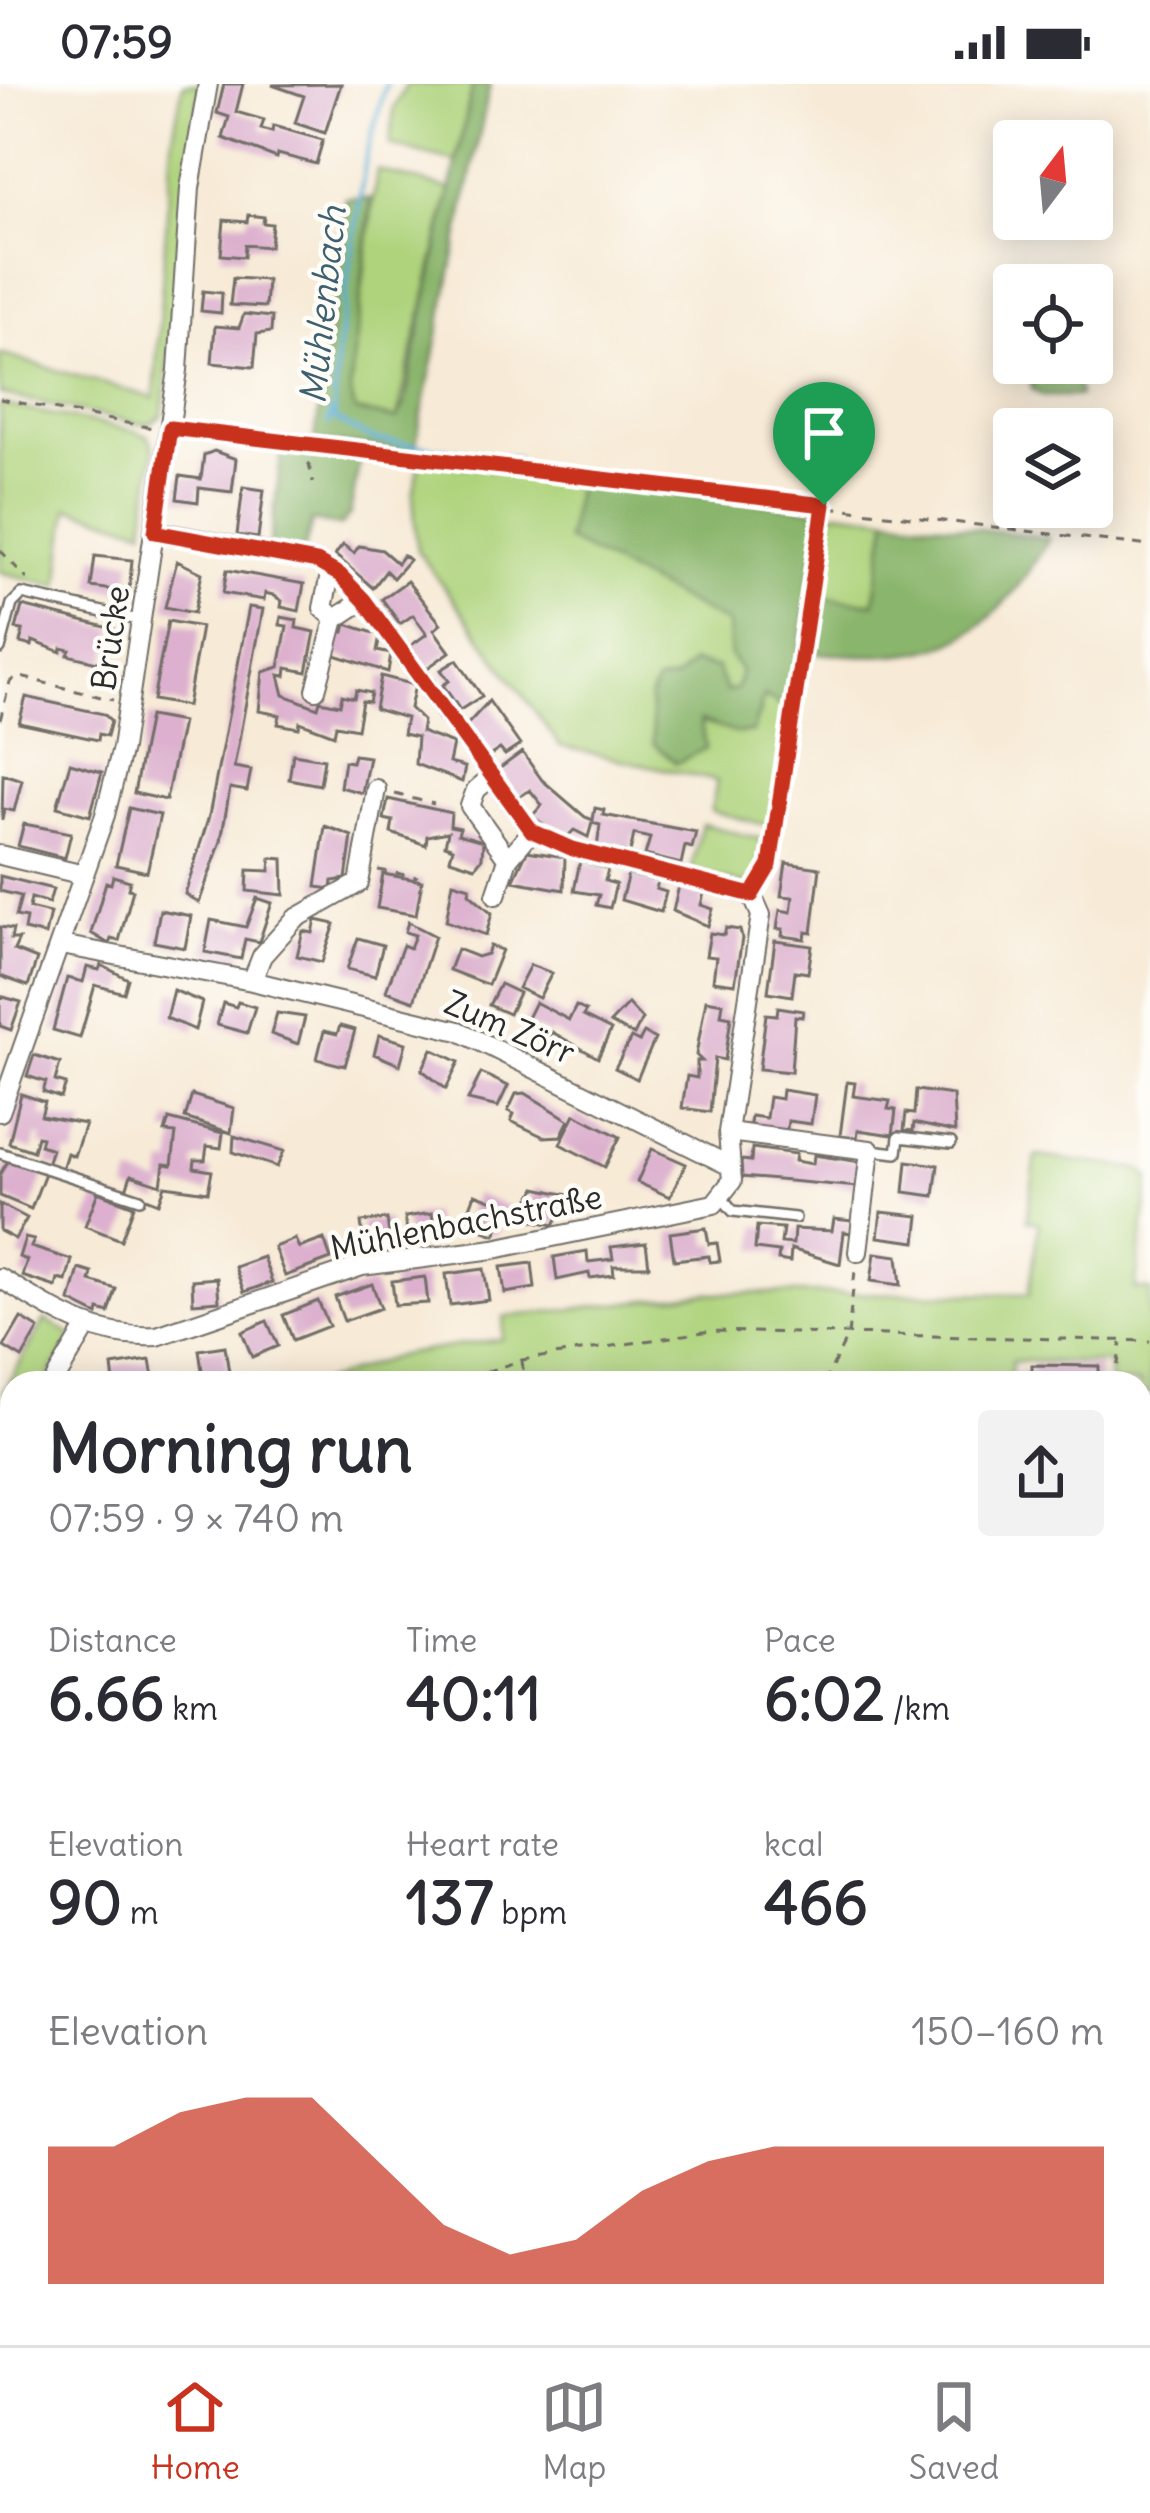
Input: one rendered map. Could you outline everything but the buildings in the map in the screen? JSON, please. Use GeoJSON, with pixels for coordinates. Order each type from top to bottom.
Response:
{"type":"FeatureCollection","features":[{"type":"Feature","properties":{"kind":"street","name":"Brücke"},"geometry":{"type":"LineString","coordinates":[[0,1112],[9,1059],[61,945],[108,802],[131,704],[170,428],[190,188],[208,84]]}},
{"type":"Feature","properties":{"kind":"street"},"geometry":{"type":"LineString","coordinates":[[155,532],[317,562],[331,570],[364,600],[532,831],[573,849],[752,895],[761,916],[760,934],[728,1132],[732,1181],[723,1199]]}},
{"type":"Feature","properties":{"kind":"street"},"geometry":{"type":"LineString","coordinates":[[331,570],[323,608],[335,619]]}},
{"type":"Feature","properties":{"kind":"street"},"geometry":{"type":"LineString","coordinates":[[316,690],[335,619],[364,600]]}},
{"type":"Feature","properties":{"kind":"street"},"geometry":{"type":"LineString","coordinates":[[490,778],[476,790],[470,806],[508,860]]}},
{"type":"Feature","properties":{"kind":"street"},"geometry":{"type":"LineString","coordinates":[[252,981],[262,956],[295,920],[314,905],[351,891],[364,868],[376,789]]}},
{"type":"Feature","properties":{"kind":"street"},"geometry":{"type":"LineString","coordinates":[[496,895],[508,860],[532,831]]}},
{"type":"Feature","properties":{"kind":"street"},"geometry":{"type":"LineString","coordinates":[[0,855],[84,875]]}},
{"type":"Feature","properties":{"kind":"street","name":"Zum Zörr"},"geometry":{"type":"LineString","coordinates":[[61,945],[252,981],[459,1031],[730,1166]]}},
{"type":"Feature","properties":{"kind":"street"},"geometry":{"type":"LineString","coordinates":[[728,1132],[870,1150],[858,1252]]}},
{"type":"Feature","properties":{"kind":"street","name":"Mühlenbachstraße"},"geometry":{"type":"LineString","coordinates":[[0,1278],[86,1328],[132,1337],[157,1336],[362,1266],[494,1249],[723,1199]]}},
{"type":"Feature","properties":{"kind":"street"},"geometry":{"type":"LineString","coordinates":[[59,1371],[86,1328]]}},
{"type":"Feature","properties":{"kind":"lane"},"geometry":{"type":"LineString","coordinates":[[0,650],[14,600],[34,594],[143,621]]}},
{"type":"Feature","properties":{"kind":"lane"},"geometry":{"type":"LineString","coordinates":[[752,895],[770,865],[775,836]]}},
{"type":"Feature","properties":{"kind":"lane"},"geometry":{"type":"LineString","coordinates":[[870,1150],[897,1154],[899,1136],[951,1143]]}},
{"type":"Feature","properties":{"kind":"lane"},"geometry":{"type":"LineString","coordinates":[[0,1153],[140,1199]]}},
{"type":"Feature","properties":{"kind":"lane"},"geometry":{"type":"LineString","coordinates":[[723,1199],[733,1211],[795,1218]]}},
{"type":"Feature","properties":{"kind":"path"},"geometry":{"type":"LineString","coordinates":[[0,399],[138,428],[305,443],[1150,546]]}},
{"type":"Feature","properties":{"kind":"path"},"geometry":{"type":"LineString","coordinates":[[305,443],[313,483]]}},
{"type":"Feature","properties":{"kind":"path"},"geometry":{"type":"LineString","coordinates":[[775,836],[824,505]]}},
{"type":"Feature","properties":{"kind":"path"},"geometry":{"type":"LineString","coordinates":[[0,550],[34,594]]}},
{"type":"Feature","properties":{"kind":"path"},"geometry":{"type":"LineString","coordinates":[[0,720],[10,682],[17,676],[131,704]]}},
{"type":"Feature","properties":{"kind":"path"},"geometry":{"type":"LineString","coordinates":[[376,789],[434,804]]}},
{"type":"Feature","properties":{"kind":"path"},"geometry":{"type":"LineString","coordinates":[[364,868],[418,877]]}},
{"type":"Feature","properties":{"kind":"path"},"geometry":{"type":"LineString","coordinates":[[830,1371],[848,1335],[858,1252]]}},
{"type":"Feature","properties":{"kind":"path"},"geometry":{"type":"LineString","coordinates":[[489,1371],[522,1360],[710,1331],[1150,1341]]}},
{"type":"Feature","properties":{"kind":"path"},"geometry":{"type":"LineString","coordinates":[[1116,1371],[1121,1340]]}},
{"type":"Feature","properties":{"kind":"path"},"geometry":{"type":"LineString","coordinates":[[522,1360],[523,1371]]}},
{"type":"Feature","properties":{"kind":"green space"},"geometry":{"type":"Polygon","coordinates":[[[183,84],[201,84],[162,415],[152,423],[140,424],[0,394],[0,354],[154,398],[172,141],[183,84]]]}},
{"type":"Feature","properties":{"kind":"green space"},"geometry":{"type":"Polygon","coordinates":[[[407,84],[473,84],[456,162],[390,145],[394,108],[407,84]]]}},
{"type":"Feature","properties":{"kind":"green space"},"geometry":{"type":"Polygon","coordinates":[[[473,84],[490,84],[414,452],[315,440],[346,198],[371,199],[350,389],[355,411],[397,419],[404,405],[473,84]]]}},
{"type":"Feature","properties":{"kind":"green space"},"geometry":{"type":"Polygon","coordinates":[[[377,170],[450,189],[397,419],[355,411],[350,390],[377,170]]]}},
{"type":"Feature","properties":{"kind":"green space"},"geometry":{"type":"Polygon","coordinates":[[[1031,384],[1078,384],[1079,396],[1043,396],[1031,384]]]}},
{"type":"Feature","properties":{"kind":"green space"},"geometry":{"type":"Polygon","coordinates":[[[0,404],[134,431],[148,436],[154,448],[144,529],[68,508],[59,586],[0,572],[0,404]]]}},
{"type":"Feature","properties":{"kind":"green space"},"geometry":{"type":"Polygon","coordinates":[[[283,443],[361,453],[350,514],[341,526],[312,521],[302,558],[269,552],[283,443]]]}},
{"type":"Feature","properties":{"kind":"green space"},"geometry":{"type":"Polygon","coordinates":[[[420,460],[578,479],[567,540],[728,624],[741,670],[737,689],[726,691],[717,668],[676,679],[650,697],[654,744],[676,763],[706,748],[699,721],[712,726],[759,715],[763,696],[791,711],[774,827],[711,811],[717,781],[560,746],[417,550],[413,496],[420,460]]]}},
{"type":"Feature","properties":{"kind":"green space"},"geometry":{"type":"Polygon","coordinates":[[[578,479],[814,509],[818,526],[791,711],[764,696],[753,732],[735,733],[700,721],[706,748],[676,763],[653,743],[650,697],[657,682],[676,679],[692,663],[717,668],[726,691],[737,689],[741,670],[730,657],[728,624],[567,540],[578,479]]]}},
{"type":"Feature","properties":{"kind":"green space"},"geometry":{"type":"Polygon","coordinates":[[[837,511],[888,517],[874,603],[812,596],[822,524],[837,511]]]}},
{"type":"Feature","properties":{"kind":"green space"},"geometry":{"type":"Polygon","coordinates":[[[888,517],[1049,538],[1001,606],[950,643],[887,655],[804,652],[812,596],[874,603],[888,517]]]}},
{"type":"Feature","properties":{"kind":"green space"},"geometry":{"type":"Polygon","coordinates":[[[702,824],[764,840],[757,872],[745,885],[691,871],[702,824]]]}},
{"type":"Feature","properties":{"kind":"green space"},"geometry":{"type":"Polygon","coordinates":[[[1036,1156],[1140,1169],[1150,1178],[1135,1289],[1150,1290],[1150,1371],[1109,1371],[1109,1363],[1012,1361],[1011,1371],[354,1371],[400,1355],[502,1339],[504,1317],[709,1293],[1029,1294],[1039,1223],[1027,1220],[1036,1156]]]}},
{"type":"Feature","properties":{"kind":"green space"},"geometry":{"type":"Polygon","coordinates":[[[45,1320],[73,1336],[52,1371],[15,1371],[45,1320]]]}},
{"type":"Feature","properties":{"kind":"waterway","name":"Mühlenbach"},"geometry":{"type":"LineString","coordinates":[[386,84],[366,156],[336,361],[334,419],[373,440],[517,458]]}},
{"type":"Feature","properties":{"kind":"waterway"},"geometry":{"type":"LineString","coordinates":[[328,424],[331,412]]}},
{"type":"Feature","properties":{"kind":"route"},"geometry":{"type":"LineString","coordinates":[[170,428],[824,505],[770,865],[752,895],[573,849],[532,831],[364,600],[340,575],[317,562],[155,532],[170,428]]}}]}
